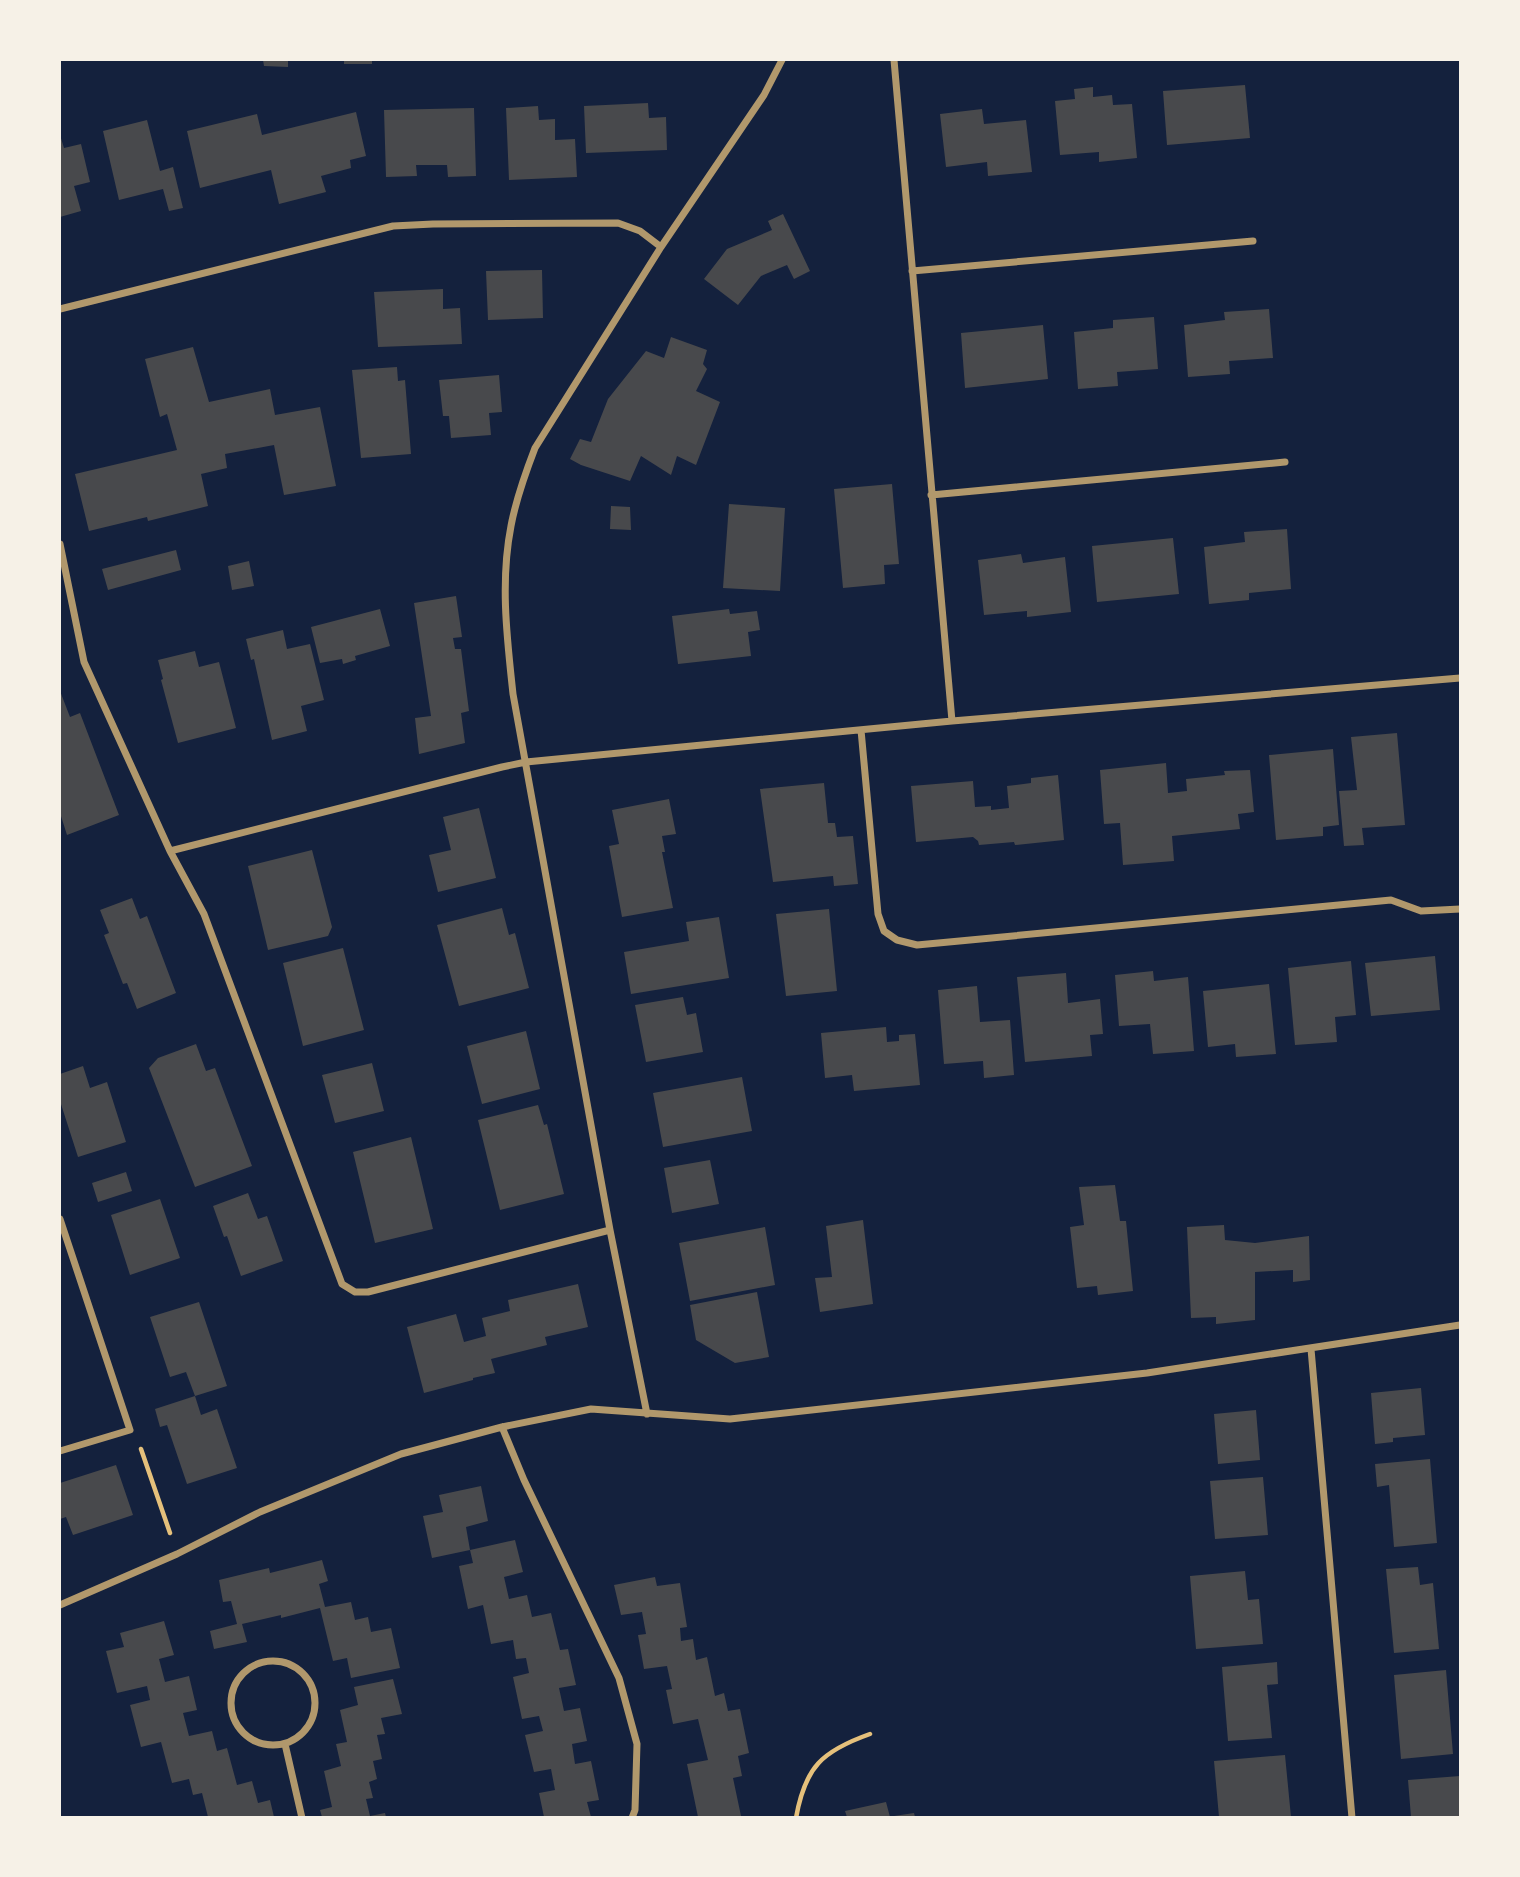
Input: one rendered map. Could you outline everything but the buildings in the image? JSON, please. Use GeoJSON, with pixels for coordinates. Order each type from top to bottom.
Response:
{"type":"FeatureCollection","features":[{"type":"Feature","properties":{"kind":"street"},"geometry":{"type":"LineString","coordinates":[[647,1414],[610,1230],[513,694],[506,636],[505,574],[511,526],[521,483],[535,448],[661,247],[764,95],[782,60]]}},
{"type":"Feature","properties":{"kind":"street"},"geometry":{"type":"LineString","coordinates":[[894,60],[952,721]]}},
{"type":"Feature","properties":{"kind":"street"},"geometry":{"type":"LineString","coordinates":[[60,309],[393,226],[618,223],[640,231],[661,247]]}},
{"type":"Feature","properties":{"kind":"street"},"geometry":{"type":"LineString","coordinates":[[912,271],[1253,241]]}},
{"type":"Feature","properties":{"kind":"street"},"geometry":{"type":"LineString","coordinates":[[931,495],[1285,462]]}},
{"type":"Feature","properties":{"kind":"street"},"geometry":{"type":"LineString","coordinates":[[60,544],[84,662],[170,851],[204,914],[342,1284],[355,1292],[368,1292],[610,1230]]}},
{"type":"Feature","properties":{"kind":"street"},"geometry":{"type":"LineString","coordinates":[[170,851],[526,762],[952,721],[1461,678]]}},
{"type":"Feature","properties":{"kind":"street"},"geometry":{"type":"LineString","coordinates":[[861,730],[878,914],[884,932],[897,940],[917,946],[1391,900],[1421,911],[1461,909]]}},
{"type":"Feature","properties":{"kind":"street"},"geometry":{"type":"LineString","coordinates":[[60,1219],[130,1430],[60,1451]]}},
{"type":"Feature","properties":{"kind":"street"},"geometry":{"type":"LineString","coordinates":[[60,1605],[177,1554],[260,1512],[401,1454],[502,1427],[591,1409],[730,1419],[1147,1373],[1461,1325]]}},
{"type":"Feature","properties":{"kind":"street"},"geometry":{"type":"LineString","coordinates":[[1311,1349],[1352,1818]]}},
{"type":"Feature","properties":{"kind":"street"},"geometry":{"type":"LineString","coordinates":[[502,1427],[524,1480],[619,1678],[637,1744],[635,1810],[632,1818]]}},
{"type":"Feature","properties":{"kind":"street"},"geometry":{"type":"LineString","coordinates":[[260,1663],[287,1663],[308,1678],[314,1690],[314,1717],[298,1738],[285,1744],[271,1746],[257,1742],[244,1735],[235,1723],[231,1709],[237,1681],[247,1670],[260,1663]]}},
{"type":"Feature","properties":{"kind":"street"},"geometry":{"type":"LineString","coordinates":[[285,1744],[302,1818]]}},
{"type":"Feature","properties":{"kind":"path"},"geometry":{"type":"LineString","coordinates":[[130,1430],[144,1454],[177,1554]]}},
{"type":"Feature","properties":{"kind":"path"},"geometry":{"type":"LineString","coordinates":[[796,1818],[800,1795],[811,1770],[828,1754],[850,1741],[870,1734]]}}]}
